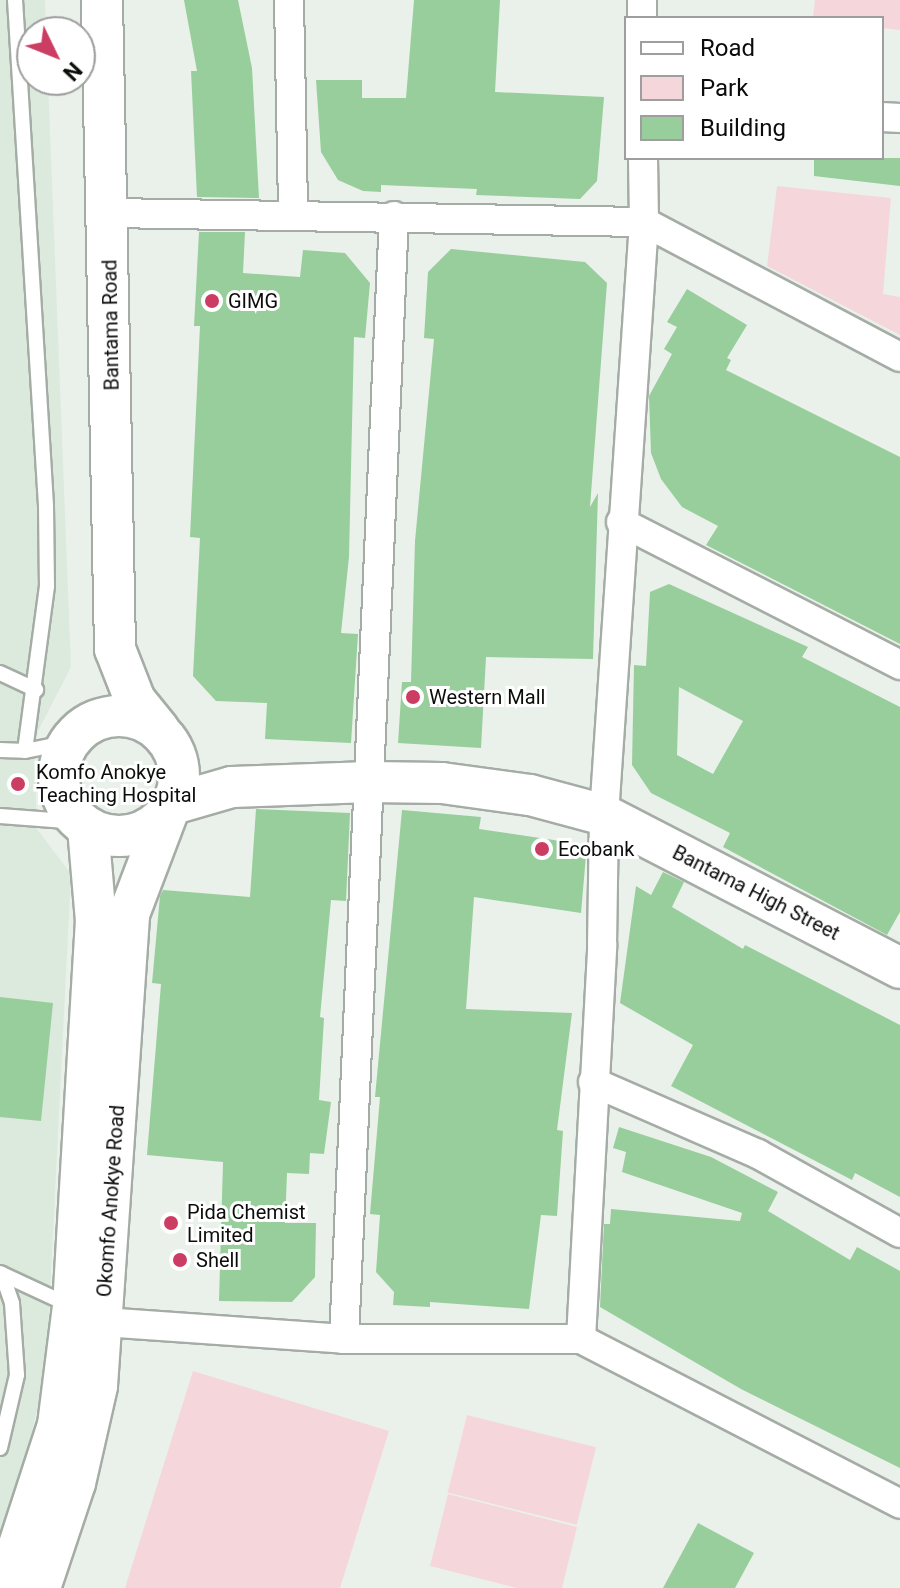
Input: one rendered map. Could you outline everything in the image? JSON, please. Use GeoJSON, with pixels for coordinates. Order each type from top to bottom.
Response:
{"type":"FeatureCollection","features":[{"type":"Feature","properties":{"kind":"main road","name":"Bantama Road"},"geometry":{"type":"LineString","coordinates":[[102,0],[110,213],[115,649]]}},
{"type":"Feature","properties":{"kind":"main road"},"geometry":{"type":"LineString","coordinates":[[115,649],[135,700],[166,738],[179,785],[170,809],[138,834],[121,837],[83,825],[64,800],[59,775],[115,649]]}},
{"type":"Feature","properties":{"kind":"main road"},"geometry":{"type":"LineString","coordinates":[[77,735],[122,716],[166,738],[232,787]]}},
{"type":"Feature","properties":{"kind":"main road","name":"Bantama High Street"},"geometry":{"type":"LineString","coordinates":[[170,809],[232,787],[442,783],[530,795],[604,815],[898,961]]}},
{"type":"Feature","properties":{"kind":"main road","name":"Okomfo Anokye Road"},"geometry":{"type":"LineString","coordinates":[[5,1588],[58,1425],[88,1315],[129,914],[170,809]]}},
{"type":"Feature","properties":{"kind":"main road","name":"Okomfo Anokye Road"},"geometry":{"type":"LineString","coordinates":[[40,1588],[75,1483],[97,1386],[88,1315],[96,921],[83,825]]}},
{"type":"Feature","properties":{"kind":"street"},"geometry":{"type":"LineString","coordinates":[[289,0],[293,215]]}},
{"type":"Feature","properties":{"kind":"street"},"geometry":{"type":"LineString","coordinates":[[581,1339],[604,815],[621,522],[644,222],[643,160]]}},
{"type":"Feature","properties":{"kind":"street"},"geometry":{"type":"LineString","coordinates":[[110,213],[644,222],[900,357]]}},
{"type":"Feature","properties":{"kind":"street"},"geometry":{"type":"LineString","coordinates":[[344,1339],[394,216]]}},
{"type":"Feature","properties":{"kind":"street"},"geometry":{"type":"LineString","coordinates":[[621,522],[900,665]]}},
{"type":"Feature","properties":{"kind":"street"},"geometry":{"type":"LineString","coordinates":[[593,1082],[758,1154],[900,1233]]}},
{"type":"Feature","properties":{"kind":"street"},"geometry":{"type":"LineString","coordinates":[[88,1315],[344,1339],[581,1339],[900,1504]]}},
{"type":"Feature","properties":{"kind":"lane"},"geometry":{"type":"LineString","coordinates":[[15,0],[46,506],[47,586],[36,690],[25,751]]}},
{"type":"Feature","properties":{"kind":"lane"},"geometry":{"type":"LineString","coordinates":[[0,673],[36,690]]}},
{"type":"Feature","properties":{"kind":"lane"},"geometry":{"type":"LineString","coordinates":[[0,750],[25,751],[77,735]]}},
{"type":"Feature","properties":{"kind":"lane"},"geometry":{"type":"LineString","coordinates":[[0,816],[83,825]]}},
{"type":"Feature","properties":{"kind":"lane"},"geometry":{"type":"LineString","coordinates":[[1,1274],[88,1315]]}},
{"type":"Feature","properties":{"kind":"lane"},"geometry":{"type":"LineString","coordinates":[[0,1448],[17,1375],[12,1303],[1,1274]]}},
{"type":"Feature","properties":{"kind":"shaded area","name":"Komfo Anokye Teaching Hospital"},"geometry":{"type":"Polygon","coordinates":[[[0,0],[45,0],[46,16],[16,16],[16,96],[49,96],[71,667],[34,739],[37,829],[71,874],[46,1374],[0,1562],[0,0]]]}},
{"type":"Feature","properties":{"kind":"green space"},"geometry":{"type":"Polygon","coordinates":[[[815,0],[900,0],[900,30],[884,28],[884,16],[813,16],[815,0]]]}},
{"type":"Feature","properties":{"kind":"green space"},"geometry":{"type":"Polygon","coordinates":[[[777,186],[891,198],[883,294],[900,297],[900,335],[767,266],[777,186]]]}},
{"type":"Feature","properties":{"kind":"green space"},"geometry":{"type":"Polygon","coordinates":[[[193,1371],[389,1431],[340,1588],[125,1588],[193,1371]]]}},
{"type":"Feature","properties":{"kind":"green space"},"geometry":{"type":"Polygon","coordinates":[[[467,1415],[596,1447],[577,1525],[448,1493],[467,1415]]]}},
{"type":"Feature","properties":{"kind":"green space"},"geometry":{"type":"Polygon","coordinates":[[[448,1494],[577,1527],[562,1588],[517,1588],[430,1566],[448,1494]]]}},
{"type":"Feature","properties":{"kind":"building"},"geometry":{"type":"Polygon","coordinates":[[[184,0],[238,0],[252,68],[259,198],[197,197],[191,71],[197,71],[184,0]]]}},
{"type":"Feature","properties":{"kind":"building"},"geometry":{"type":"Polygon","coordinates":[[[414,0],[500,0],[495,92],[604,97],[597,181],[580,199],[476,195],[477,189],[381,185],[381,192],[363,191],[338,180],[321,152],[316,80],[362,80],[362,98],[406,98],[414,0]]]}},
{"type":"Feature","properties":{"kind":"building"},"geometry":{"type":"Polygon","coordinates":[[[900,158],[900,186],[814,176],[814,160],[900,158]]]}},
{"type":"Feature","properties":{"kind":"building"},"geometry":{"type":"Polygon","coordinates":[[[199,232],[245,232],[243,273],[300,277],[303,250],[345,253],[370,283],[365,338],[354,337],[349,557],[341,633],[358,634],[351,743],[265,739],[267,703],[216,701],[193,676],[200,538],[190,537],[200,326],[194,326],[199,232]]]}},
{"type":"Feature","properties":{"kind":"building"},"geometry":{"type":"Polygon","coordinates":[[[451,249],[585,262],[607,283],[590,507],[598,493],[593,659],[486,657],[481,748],[398,743],[402,682],[411,682],[415,541],[434,339],[424,338],[428,272],[451,249]]]}},
{"type":"Feature","properties":{"kind":"building"},"geometry":{"type":"Polygon","coordinates":[[[687,289],[747,325],[727,358],[731,360],[726,370],[900,457],[900,644],[706,545],[718,526],[682,507],[661,479],[651,453],[649,396],[672,354],[664,349],[677,327],[667,322],[687,289]]]}},
{"type":"Feature","properties":{"kind":"building"},"geometry":{"type":"Polygon","coordinates":[[[669,584],[808,647],[802,657],[900,707],[900,912],[887,935],[723,847],[730,833],[651,793],[632,765],[634,665],[646,666],[650,592],[669,584]],[[679,687],[677,755],[713,774],[743,721],[679,687]]]}},
{"type":"Feature","properties":{"kind":"building"},"geometry":{"type":"Polygon","coordinates":[[[256,809],[350,813],[346,901],[331,900],[320,1017],[324,1018],[319,1100],[331,1102],[324,1154],[310,1153],[309,1174],[287,1173],[285,1223],[316,1223],[315,1277],[292,1302],[219,1301],[223,1162],[147,1155],[161,984],[152,983],[160,896],[163,890],[250,897],[256,809]]]}},
{"type":"Feature","properties":{"kind":"building"},"geometry":{"type":"Polygon","coordinates":[[[402,810],[481,817],[479,829],[567,842],[586,855],[581,913],[474,897],[466,1009],[572,1013],[557,1130],[563,1131],[557,1216],[541,1215],[529,1309],[430,1302],[430,1307],[393,1305],[394,1292],[376,1272],[380,1215],[370,1214],[380,1097],[375,1097],[402,810]]]}},
{"type":"Feature","properties":{"kind":"building"},"geometry":{"type":"Polygon","coordinates":[[[663,872],[684,882],[672,907],[743,949],[745,945],[900,1025],[900,1197],[855,1173],[852,1180],[671,1086],[693,1045],[620,1003],[636,886],[651,895],[663,872]]]}},
{"type":"Feature","properties":{"kind":"building"},"geometry":{"type":"Polygon","coordinates":[[[0,997],[53,1003],[41,1121],[0,1117],[0,997]]]}},
{"type":"Feature","properties":{"kind":"building"},"geometry":{"type":"Polygon","coordinates":[[[619,1127],[711,1157],[778,1192],[768,1211],[850,1260],[857,1247],[900,1271],[900,1468],[741,1389],[600,1307],[604,1224],[610,1224],[611,1209],[740,1221],[742,1213],[622,1172],[626,1152],[613,1148],[619,1127]]]}},
{"type":"Feature","properties":{"kind":"building"},"geometry":{"type":"Polygon","coordinates":[[[698,1523],[754,1553],[735,1588],[663,1588],[698,1523]]]}},
{"type":"Feature","properties":{"kind":"place","name":"GIMG"},"geometry":{"type":"Point","coordinates":[212,301]}},
{"type":"Feature","properties":{"kind":"place","name":"Western Mall"},"geometry":{"type":"Point","coordinates":[413,697]}},
{"type":"Feature","properties":{"kind":"place","name":"Komfo Anokye Teaching Hospital"},"geometry":{"type":"Point","coordinates":[18,784]}},
{"type":"Feature","properties":{"kind":"place","name":"Ecobank"},"geometry":{"type":"Point","coordinates":[542,849]}},
{"type":"Feature","properties":{"kind":"place","name":"Pida Chemist Limited"},"geometry":{"type":"Point","coordinates":[171,1223]}},
{"type":"Feature","properties":{"kind":"place","name":"Shell"},"geometry":{"type":"Point","coordinates":[180,1260]}}]}
